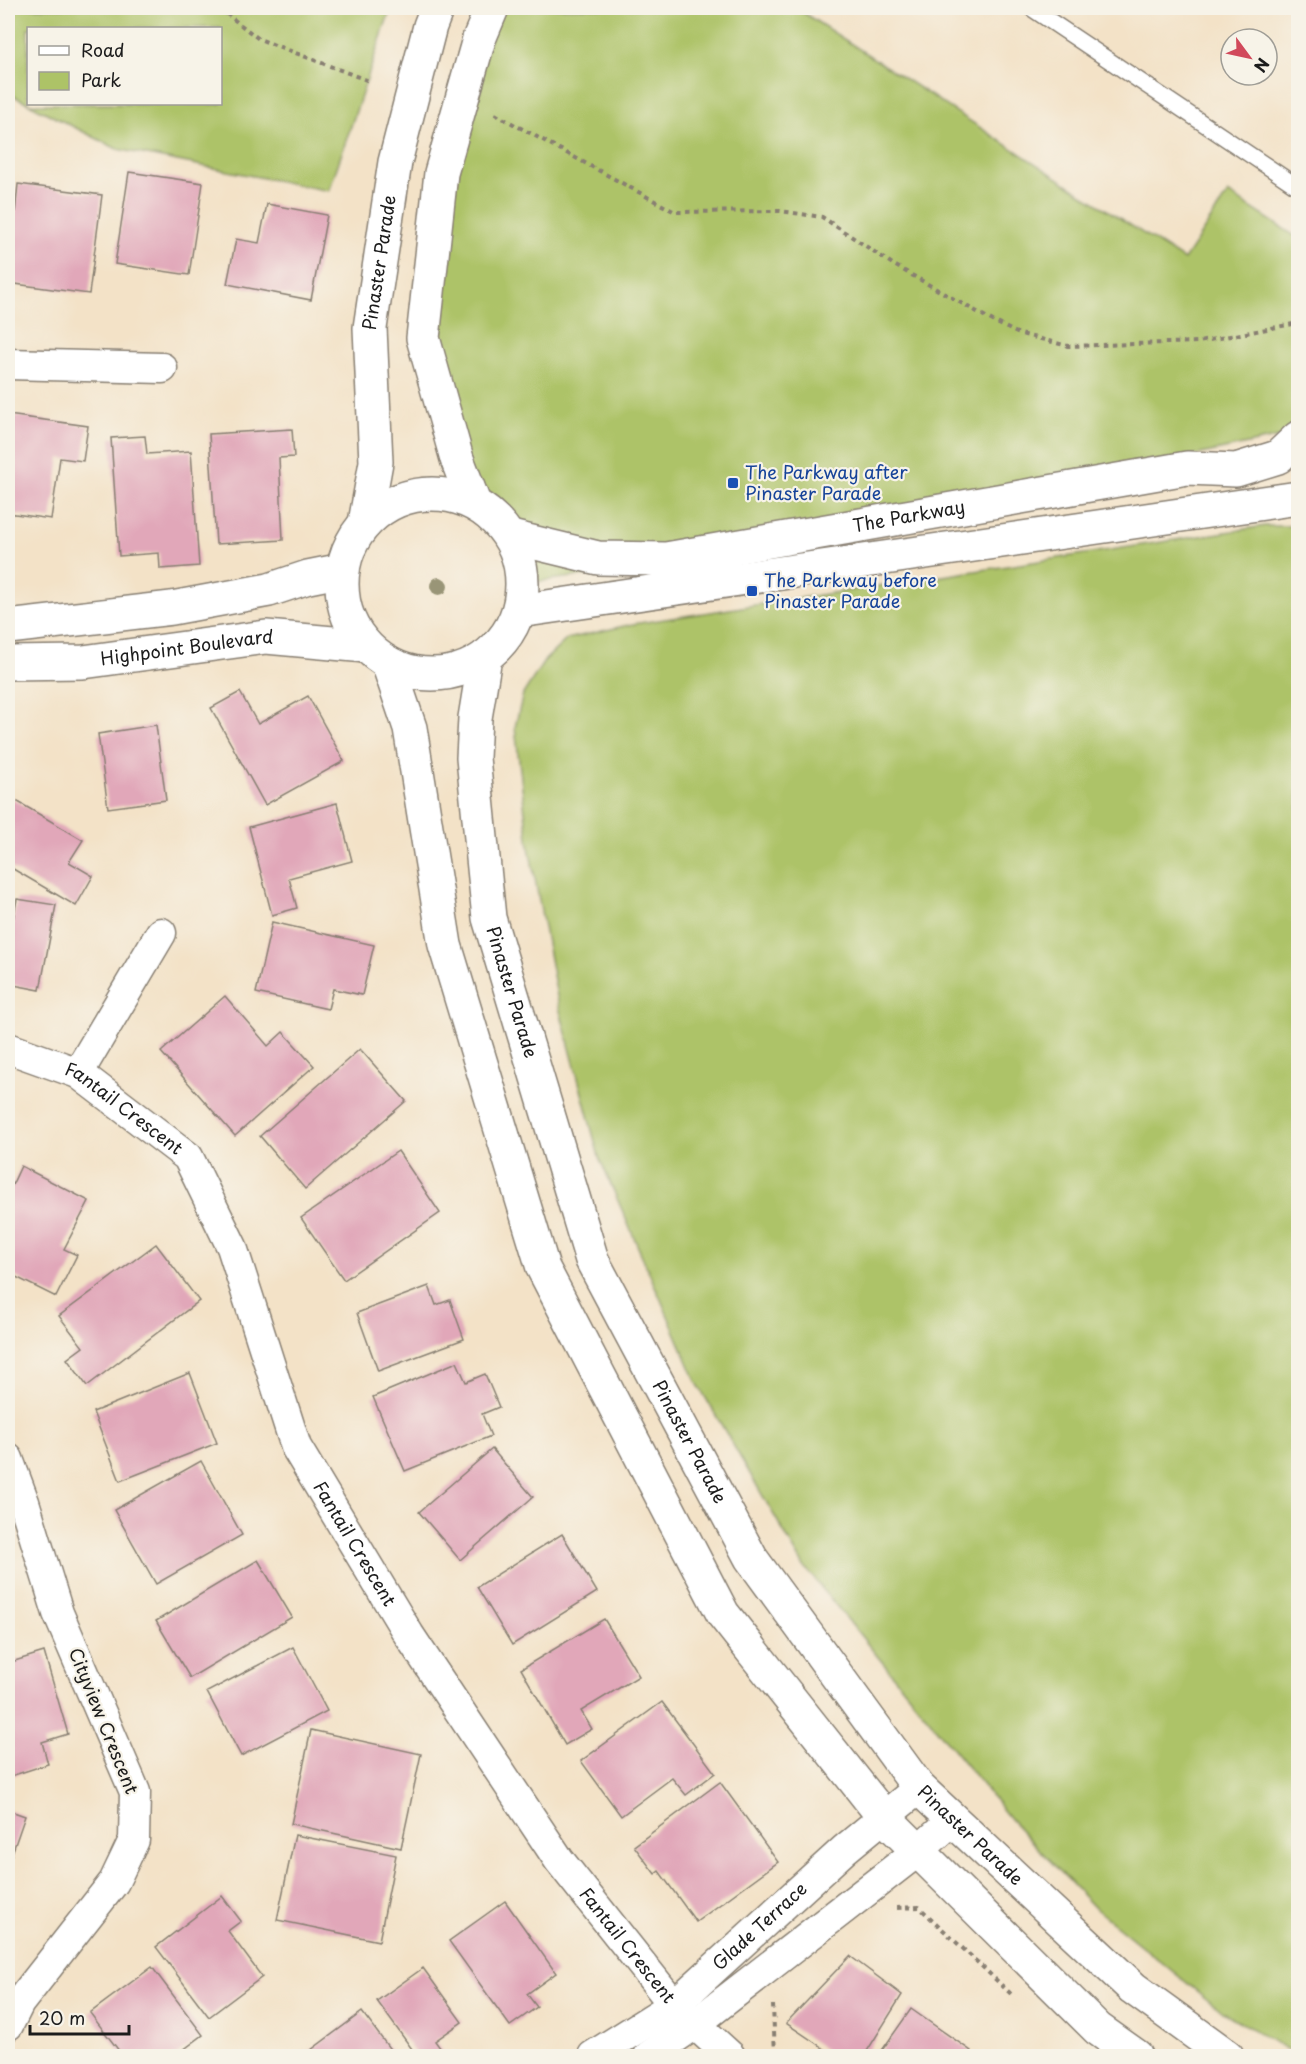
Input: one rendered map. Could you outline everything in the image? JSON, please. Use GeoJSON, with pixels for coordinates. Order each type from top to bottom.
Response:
{"type":"FeatureCollection","features":[{"type":"Feature","properties":{"kind":"street","name":"Pinaster Parade"},"geometry":{"type":"LineString","coordinates":[[364,523],[376,462],[370,328],[395,162],[430,26],[438,8]]}},
{"type":"Feature","properties":{"kind":"street"},"geometry":{"type":"LineString","coordinates":[[474,502],[457,459],[423,338],[441,173],[479,39],[492,8]]}},
{"type":"Feature","properties":{"kind":"street"},"geometry":{"type":"LineString","coordinates":[[8,364],[162,368]]}},
{"type":"Feature","properties":{"kind":"street","name":"The Parkway"},"geometry":{"type":"LineString","coordinates":[[510,537],[598,558],[666,559],[1187,468],[1236,470],[1278,457],[1299,438]]}},
{"type":"Feature","properties":{"kind":"street"},"geometry":{"type":"LineString","coordinates":[[377,655],[412,672],[437,674],[462,669],[485,657],[506,637],[519,611],[523,586],[520,560],[510,537],[495,517],[474,502],[445,494],[416,494],[388,505],[364,523],[350,545],[343,570],[343,596],[350,623],[377,655],[410,728],[445,945],[543,1268],[723,1614],[883,1816],[1098,2029],[1136,2056]]}},
{"type":"Feature","properties":{"kind":"street","name":"The Parkway"},"geometry":{"type":"LineString","coordinates":[[519,611],[1299,498]]}},
{"type":"Feature","properties":{"kind":"street"},"geometry":{"type":"LineString","coordinates":[[8,627],[172,609],[269,590],[308,577],[343,570]]}},
{"type":"Feature","properties":{"kind":"street","name":"Highpoint Boulevard"},"geometry":{"type":"LineString","coordinates":[[8,663],[83,662],[266,637],[377,655]]}},
{"type":"Feature","properties":{"kind":"street","name":"Pinaster Parade"},"geometry":{"type":"LineString","coordinates":[[485,657],[475,718],[473,758],[489,918],[592,1260],[751,1558],[919,1788],[1133,1988],[1227,2056]]}},
{"type":"Feature","properties":{"kind":"street"},"geometry":{"type":"LineString","coordinates":[[78,1073],[160,933]]}},
{"type":"Feature","properties":{"kind":"street","name":"Fantail Crescent"},"geometry":{"type":"LineString","coordinates":[[8,1048],[78,1073],[188,1157],[232,1247],[296,1447],[409,1635],[559,1860],[685,2015],[730,2056]]}},
{"type":"Feature","properties":{"kind":"street","name":"Cityview Crescent"},"geometry":{"type":"LineString","coordinates":[[8,1459],[24,1502],[58,1613],[135,1792],[134,1840],[114,1882],[19,2003],[8,2025]]}},
{"type":"Feature","properties":{"kind":"street","name":"Glade Terrace"},"geometry":{"type":"LineString","coordinates":[[649,2056],[685,2015],[883,1816],[919,1788]]}},
{"type":"Feature","properties":{"kind":"street","name":"Glade Terrace"},"geometry":{"type":"LineString","coordinates":[[593,2056],[685,2015],[918,1851],[953,1820]]}},
{"type":"Feature","properties":{"kind":"lane"},"geometry":{"type":"LineString","coordinates":[[1031,8],[1299,187]]}},
{"type":"Feature","properties":{"kind":"path"},"geometry":{"type":"LineString","coordinates":[[219,8],[259,39],[369,81]]}},
{"type":"Feature","properties":{"kind":"path"},"geometry":{"type":"LineString","coordinates":[[495,114],[675,212],[780,211],[822,217],[894,265],[993,321],[1017,333],[1058,344],[1068,346],[1199,342],[1299,323]]}},
{"type":"Feature","properties":{"kind":"path"},"geometry":{"type":"LineString","coordinates":[[886,1908],[919,1907],[1019,2002]]}},
{"type":"Feature","properties":{"kind":"path"},"geometry":{"type":"LineString","coordinates":[[775,2056],[773,2005],[781,1997]]}},
{"type":"Feature","properties":{"kind":"green space"},"geometry":{"type":"Polygon","coordinates":[[[8,8],[391,8],[329,191],[117,149],[31,105],[222,105],[222,27],[27,27],[27,102],[8,93],[8,8]]]}},
{"type":"Feature","properties":{"kind":"green space"},"geometry":{"type":"Polygon","coordinates":[[[493,8],[796,8],[1184,260],[1228,193],[1298,238],[1298,416],[1284,436],[727,557],[527,583],[517,546],[475,502],[421,339],[493,8]]]}},
{"type":"Feature","properties":{"kind":"green space"},"geometry":{"type":"Polygon","coordinates":[[[1265,526],[1298,526],[1298,2056],[1221,2011],[1096,1909],[1011,1820],[803,1565],[697,1383],[599,1157],[559,1007],[529,847],[515,727],[523,694],[545,660],[567,639],[633,624],[1265,526]]]}},
{"type":"Feature","properties":{"kind":"building"},"geometry":{"type":"Polygon","coordinates":[[[129,172],[203,183],[189,275],[115,264],[129,172]]]}},
{"type":"Feature","properties":{"kind":"building"},"geometry":{"type":"Polygon","coordinates":[[[18,184],[102,195],[89,294],[8,283],[18,184]]]}},
{"type":"Feature","properties":{"kind":"building"},"geometry":{"type":"Polygon","coordinates":[[[267,204],[327,215],[311,300],[227,284],[236,239],[259,243],[267,204]]]}},
{"type":"Feature","properties":{"kind":"building"},"geometry":{"type":"Polygon","coordinates":[[[8,415],[88,426],[83,461],[60,458],[51,519],[8,513],[8,415]]]}},
{"type":"Feature","properties":{"kind":"building"},"geometry":{"type":"Polygon","coordinates":[[[292,429],[294,457],[279,458],[283,540],[216,544],[209,434],[292,429]]]}},
{"type":"Feature","properties":{"kind":"building"},"geometry":{"type":"Polygon","coordinates":[[[145,436],[147,454],[191,451],[199,566],[160,569],[159,553],[119,556],[111,438],[145,436]]]}},
{"type":"Feature","properties":{"kind":"building"},"geometry":{"type":"Polygon","coordinates":[[[240,692],[258,724],[308,696],[344,761],[265,805],[211,708],[240,692]]]}},
{"type":"Feature","properties":{"kind":"building"},"geometry":{"type":"Polygon","coordinates":[[[156,725],[166,800],[108,808],[98,734],[156,725]]]}},
{"type":"Feature","properties":{"kind":"building"},"geometry":{"type":"Polygon","coordinates":[[[8,796],[83,840],[69,862],[93,876],[76,906],[8,866],[8,796]]]}},
{"type":"Feature","properties":{"kind":"building"},"geometry":{"type":"Polygon","coordinates":[[[337,803],[352,861],[289,878],[297,908],[272,915],[249,827],[337,803]]]}},
{"type":"Feature","properties":{"kind":"building"},"geometry":{"type":"Polygon","coordinates":[[[17,899],[56,905],[40,990],[8,984],[8,924],[12,925],[17,899]]]}},
{"type":"Feature","properties":{"kind":"building"},"geometry":{"type":"Polygon","coordinates":[[[272,922],[374,945],[362,995],[333,989],[328,1009],[256,993],[272,922]]]}},
{"type":"Feature","properties":{"kind":"building"},"geometry":{"type":"Polygon","coordinates":[[[225,996],[268,1046],[283,1032],[314,1066],[235,1136],[161,1052],[225,996]]]}},
{"type":"Feature","properties":{"kind":"building"},"geometry":{"type":"Polygon","coordinates":[[[360,1049],[406,1101],[305,1189],[260,1136],[360,1049]]]}},
{"type":"Feature","properties":{"kind":"building"},"geometry":{"type":"Polygon","coordinates":[[[398,1151],[440,1213],[344,1280],[301,1218],[398,1151]]]}},
{"type":"Feature","properties":{"kind":"building"},"geometry":{"type":"Polygon","coordinates":[[[21,1166],[89,1201],[64,1249],[77,1255],[56,1297],[8,1273],[8,1194],[21,1166]]]}},
{"type":"Feature","properties":{"kind":"building"},"geometry":{"type":"Polygon","coordinates":[[[156,1244],[199,1301],[87,1386],[67,1359],[83,1347],[59,1316],[156,1244]]]}},
{"type":"Feature","properties":{"kind":"building"},"geometry":{"type":"Polygon","coordinates":[[[429,1286],[436,1305],[450,1300],[464,1339],[378,1371],[357,1313],[429,1286]]]}},
{"type":"Feature","properties":{"kind":"building"},"geometry":{"type":"Polygon","coordinates":[[[457,1362],[466,1382],[485,1374],[499,1407],[482,1414],[491,1436],[405,1471],[373,1397],[457,1362]]]}},
{"type":"Feature","properties":{"kind":"building"},"geometry":{"type":"Polygon","coordinates":[[[190,1373],[217,1443],[120,1481],[93,1412],[190,1373]]]}},
{"type":"Feature","properties":{"kind":"building"},"geometry":{"type":"Polygon","coordinates":[[[492,1449],[533,1497],[460,1560],[419,1512],[492,1449]]]}},
{"type":"Feature","properties":{"kind":"building"},"geometry":{"type":"Polygon","coordinates":[[[201,1461],[242,1535],[156,1584],[114,1510],[201,1461]]]}},
{"type":"Feature","properties":{"kind":"building"},"geometry":{"type":"Polygon","coordinates":[[[562,1534],[597,1592],[512,1645],[477,1587],[562,1534]]]}},
{"type":"Feature","properties":{"kind":"building"},"geometry":{"type":"Polygon","coordinates":[[[258,1560],[292,1617],[190,1678],[156,1621],[258,1560]]]}},
{"type":"Feature","properties":{"kind":"building"},"geometry":{"type":"Polygon","coordinates":[[[604,1619],[639,1676],[581,1711],[592,1729],[565,1745],[521,1669],[604,1619]]]}},
{"type":"Feature","properties":{"kind":"building"},"geometry":{"type":"Polygon","coordinates":[[[293,1647],[327,1711],[241,1756],[207,1692],[293,1647]]]}},
{"type":"Feature","properties":{"kind":"building"},"geometry":{"type":"Polygon","coordinates":[[[44,1652],[68,1734],[42,1742],[48,1764],[8,1777],[8,1663],[44,1652]]]}},
{"type":"Feature","properties":{"kind":"building"},"geometry":{"type":"Polygon","coordinates":[[[662,1702],[715,1773],[686,1795],[672,1778],[621,1816],[581,1761],[662,1702]]]}},
{"type":"Feature","properties":{"kind":"building"},"geometry":{"type":"Polygon","coordinates":[[[311,1730],[421,1754],[401,1848],[291,1824],[311,1730]]]}},
{"type":"Feature","properties":{"kind":"building"},"geometry":{"type":"Polygon","coordinates":[[[720,1782],[778,1862],[696,1922],[659,1871],[655,1874],[634,1846],[720,1782]]]}},
{"type":"Feature","properties":{"kind":"building"},"geometry":{"type":"Polygon","coordinates":[[[8,1810],[25,1816],[8,1865],[8,1810]]]}},
{"type":"Feature","properties":{"kind":"building"},"geometry":{"type":"Polygon","coordinates":[[[295,1835],[396,1855],[379,1941],[277,1920],[295,1835]]]}},
{"type":"Feature","properties":{"kind":"building"},"geometry":{"type":"Polygon","coordinates":[[[222,1896],[241,1921],[228,1931],[262,1977],[209,2017],[156,1947],[222,1896]]]}},
{"type":"Feature","properties":{"kind":"building"},"geometry":{"type":"Polygon","coordinates":[[[505,1901],[556,1973],[527,1994],[537,2007],[510,2026],[449,1941],[505,1901]]]}},
{"type":"Feature","properties":{"kind":"building"},"geometry":{"type":"Polygon","coordinates":[[[850,1956],[902,1995],[864,2056],[835,2056],[786,2023],[850,1956]]]}},
{"type":"Feature","properties":{"kind":"building"},"geometry":{"type":"Polygon","coordinates":[[[152,1967],[203,2035],[175,2056],[123,2056],[90,2013],[152,1967]]]}},
{"type":"Feature","properties":{"kind":"building"},"geometry":{"type":"Polygon","coordinates":[[[423,1968],[462,2022],[435,2041],[446,2056],[417,2056],[377,2001],[423,1968]]]}},
{"type":"Feature","properties":{"kind":"building"},"geometry":{"type":"Polygon","coordinates":[[[911,2009],[971,2051],[967,2056],[878,2056],[911,2009]]]}},
{"type":"Feature","properties":{"kind":"building"},"geometry":{"type":"Polygon","coordinates":[[[362,2012],[395,2056],[303,2056],[362,2012]]]}},
{"type":"Feature","properties":{"kind":"place","name":"The Parkway after Pinaster Parade"},"geometry":{"type":"Point","coordinates":[733,483]}},
{"type":"Feature","properties":{"kind":"place","name":"The Parkway before Pinaster Parade"},"geometry":{"type":"Point","coordinates":[752,591]}}]}
